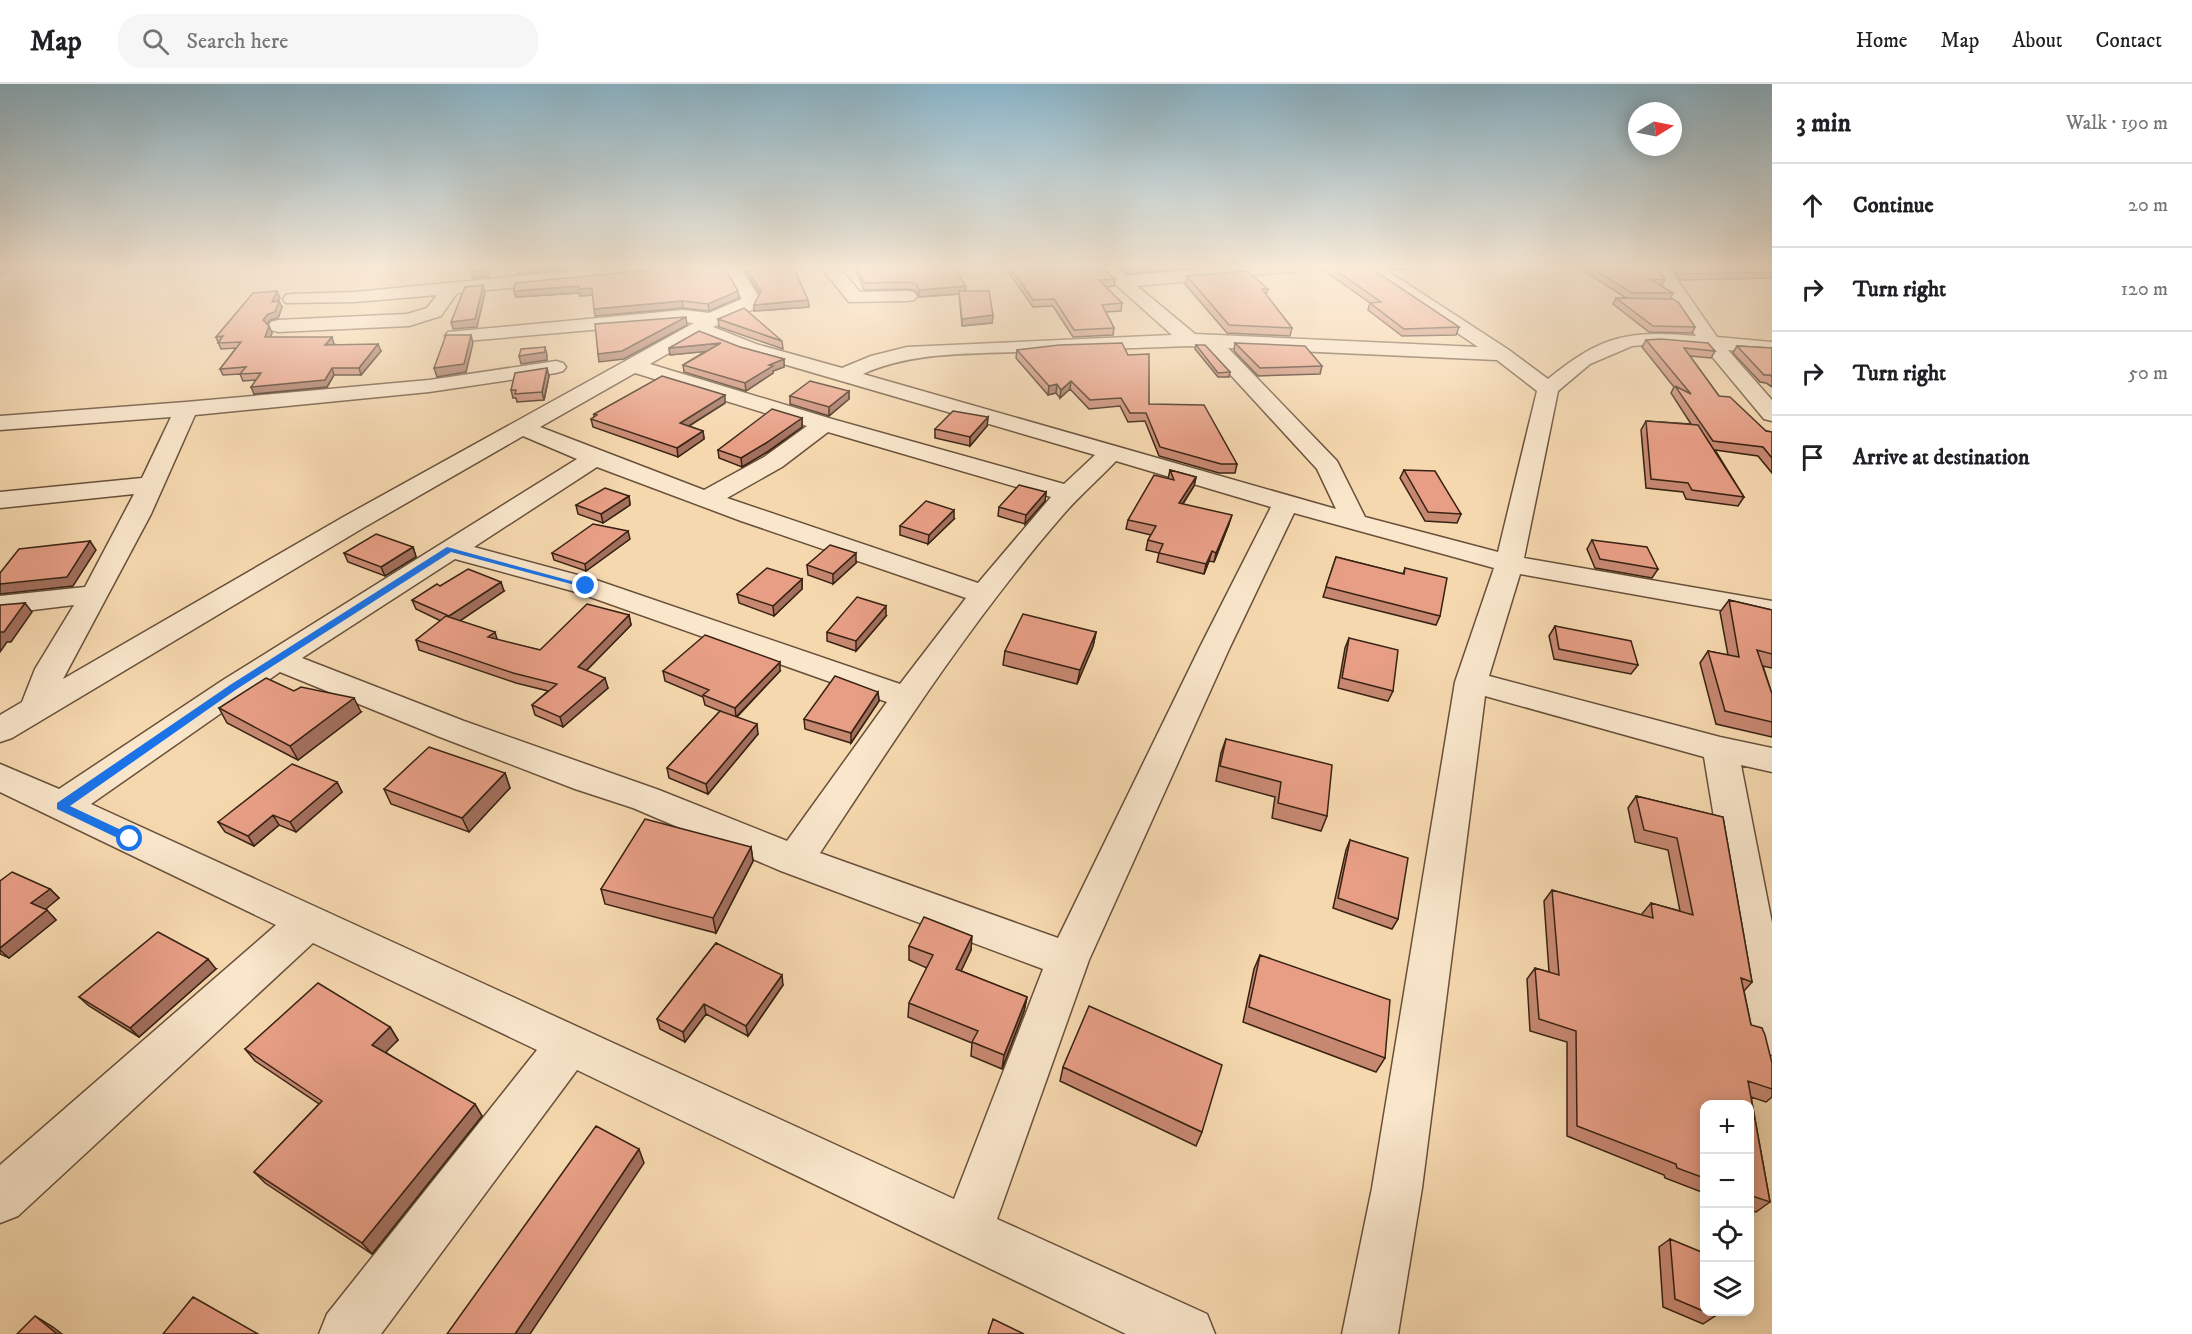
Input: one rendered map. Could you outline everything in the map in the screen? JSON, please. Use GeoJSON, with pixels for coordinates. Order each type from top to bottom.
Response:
{"type":"FeatureCollection","features":[{"type":"Feature","properties":{"kind":"street"},"geometry":{"type":"LineString","coordinates":[[278,326],[314,324]]}},
{"type":"Feature","properties":{"kind":"street"},"geometry":{"type":"LineString","coordinates":[[455,336],[587,324]]}},
{"type":"Feature","properties":{"kind":"street"},"geometry":{"type":"LineString","coordinates":[[0,730],[546,412],[704,324]]}},
{"type":"Feature","properties":{"kind":"street"},"geometry":{"type":"LineString","coordinates":[[706,324],[749,348],[1286,504],[1509,564],[1772,610]]}},
{"type":"Feature","properties":{"kind":"street"},"geometry":{"type":"LineString","coordinates":[[1178,324],[1200,341],[1328,466],[1355,522]]}},
{"type":"Feature","properties":{"kind":"street"},"geometry":{"type":"LineString","coordinates":[[1456,324],[1502,354],[1548,389]]}},
{"type":"Feature","properties":{"kind":"street"},"geometry":{"type":"LineString","coordinates":[[1698,324],[1712,344],[1772,414]]}},
{"type":"Feature","properties":{"kind":"street"},"geometry":{"type":"LineString","coordinates":[[546,412],[556,367],[556,327]]}},
{"type":"Feature","properties":{"kind":"street"},"geometry":{"type":"LineString","coordinates":[[1370,1334],[1397,1188],[1471,682],[1509,564],[1548,389],[1583,360],[1628,340],[1657,339],[1772,348]]}},
{"type":"Feature","properties":{"kind":"street"},"geometry":{"type":"LineString","coordinates":[[845,375],[878,360],[919,352],[995,347],[1200,341],[1502,354]]}},
{"type":"Feature","properties":{"kind":"street"},"geometry":{"type":"LineString","coordinates":[[632,365],[824,424],[1070,494]]}},
{"type":"Feature","properties":{"kind":"street"},"geometry":{"type":"LineString","coordinates":[[0,423],[186,409],[429,386],[556,367]]}},
{"type":"Feature","properties":{"kind":"street"},"geometry":{"type":"LineString","coordinates":[[36,709],[51,669],[95,594],[151,485],[186,409]]}},
{"type":"Feature","properties":{"kind":"street"},"geometry":{"type":"LineString","coordinates":[[707,499],[773,462],[824,424]]}},
{"type":"Feature","properties":{"kind":"street"},"geometry":{"type":"LineString","coordinates":[[520,427],[595,458],[707,499],[983,594]]}},
{"type":"Feature","properties":{"kind":"street"},"geometry":{"type":"LineString","coordinates":[[795,860],[907,698],[983,594],[1054,508],[1111,453]]}},
{"type":"Feature","properties":{"kind":"street"},"geometry":{"type":"LineString","coordinates":[[61,806],[277,659],[595,458]]}},
{"type":"Feature","properties":{"kind":"street"},"geometry":{"type":"LineString","coordinates":[[0,500],[151,485]]}},
{"type":"Feature","properties":{"kind":"street"},"geometry":{"type":"LineString","coordinates":[[967,1231],[1068,960],[1215,647],[1286,504]]}},
{"type":"Feature","properties":{"kind":"street"},"geometry":{"type":"LineString","coordinates":[[450,549],[586,586],[907,698]]}},
{"type":"Feature","properties":{"kind":"street"},"geometry":{"type":"LineString","coordinates":[[0,605],[95,594]]}},
{"type":"Feature","properties":{"kind":"street"},"geometry":{"type":"LineString","coordinates":[[277,659],[473,737],[646,799],[795,860],[1068,960]]}},
{"type":"Feature","properties":{"kind":"street"},"geometry":{"type":"LineString","coordinates":[[1471,682],[1720,749],[1772,760]]}},
{"type":"Feature","properties":{"kind":"street"},"geometry":{"type":"LineString","coordinates":[[1720,749],[1762,933],[1772,1035]]}},
{"type":"Feature","properties":{"kind":"street"},"geometry":{"type":"LineString","coordinates":[[0,777],[1187,1334]]}},
{"type":"Feature","properties":{"kind":"street"},"geometry":{"type":"LineString","coordinates":[[0,1198],[308,922]]}},
{"type":"Feature","properties":{"kind":"street"},"geometry":{"type":"LineString","coordinates":[[347,1334],[569,1044]]}},
{"type":"Feature","properties":{"kind":"building"},"geometry":{"type":"Polygon","coordinates":[[[227,324],[267,324],[269,326],[265,337],[332,337],[325,345],[378,344],[359,368],[332,368],[325,380],[251,387],[261,373],[240,374],[246,367],[220,369],[241,342],[218,343],[223,336],[216,337],[227,324]]]}},
{"type":"Feature","properties":{"kind":"building"},"geometry":{"type":"Polygon","coordinates":[[[595,324],[672,324],[622,351],[598,354],[595,324]]]}},
{"type":"Feature","properties":{"kind":"building"},"geometry":{"type":"Polygon","coordinates":[[[734,324],[763,324],[782,341],[734,324]]]}},
{"type":"Feature","properties":{"kind":"building"},"geometry":{"type":"Polygon","coordinates":[[[1070,324],[1112,324],[1114,328],[1074,330],[1070,324]]]}},
{"type":"Feature","properties":{"kind":"building"},"geometry":{"type":"Polygon","coordinates":[[[1289,324],[1292,328],[1229,325],[1289,324]]]}},
{"type":"Feature","properties":{"kind":"building"},"geometry":{"type":"Polygon","coordinates":[[[1398,324],[1455,324],[1459,327],[1404,329],[1398,324]]]}},
{"type":"Feature","properties":{"kind":"building"},"geometry":{"type":"Polygon","coordinates":[[[1651,324],[1693,324],[1695,327],[1651,324]]]}},
{"type":"Feature","properties":{"kind":"building"},"geometry":{"type":"Polygon","coordinates":[[[699,331],[740,347],[784,359],[769,365],[773,366],[745,383],[683,365],[721,343],[669,348],[699,331]]]}},
{"type":"Feature","properties":{"kind":"building"},"geometry":{"type":"Polygon","coordinates":[[[446,335],[471,335],[464,364],[434,368],[446,335]]]}},
{"type":"Feature","properties":{"kind":"building"},"geometry":{"type":"Polygon","coordinates":[[[1646,340],[1708,343],[1715,351],[1684,348],[1719,396],[1730,397],[1766,431],[1772,432],[1772,458],[1763,447],[1713,441],[1675,386],[1691,394],[1646,340]]]}},
{"type":"Feature","properties":{"kind":"building"},"geometry":{"type":"Polygon","coordinates":[[[1122,343],[1128,355],[1149,354],[1149,404],[1204,405],[1237,464],[1221,464],[1160,447],[1146,413],[1130,413],[1121,398],[1090,400],[1071,381],[1061,390],[1057,384],[1049,386],[1017,350],[1059,345],[1122,343]]]}},
{"type":"Feature","properties":{"kind":"building"},"geometry":{"type":"Polygon","coordinates":[[[1235,343],[1305,346],[1322,366],[1260,368],[1235,343]]]}},
{"type":"Feature","properties":{"kind":"building"},"geometry":{"type":"Polygon","coordinates":[[[1196,345],[1205,345],[1230,372],[1218,373],[1196,345]]]}},
{"type":"Feature","properties":{"kind":"building"},"geometry":{"type":"Polygon","coordinates":[[[1737,346],[1772,348],[1772,377],[1764,375],[1737,346]]]}},
{"type":"Feature","properties":{"kind":"building"},"geometry":{"type":"Polygon","coordinates":[[[545,347],[545,352],[519,356],[521,349],[545,347]]]}},
{"type":"Feature","properties":{"kind":"building"},"geometry":{"type":"Polygon","coordinates":[[[547,368],[542,392],[515,394],[516,390],[511,390],[515,373],[547,368]]]}},
{"type":"Feature","properties":{"kind":"building"},"geometry":{"type":"Polygon","coordinates":[[[662,376],[725,395],[680,423],[703,431],[677,448],[591,419],[597,415],[594,414],[662,376]]]}},
{"type":"Feature","properties":{"kind":"building"},"geometry":{"type":"Polygon","coordinates":[[[810,381],[849,391],[829,407],[790,396],[810,381]]]}},
{"type":"Feature","properties":{"kind":"building"},"geometry":{"type":"Polygon","coordinates":[[[772,409],[802,418],[741,458],[718,450],[772,409]]]}},
{"type":"Feature","properties":{"kind":"building"},"geometry":{"type":"Polygon","coordinates":[[[953,411],[988,417],[970,437],[935,429],[953,411]]]}},
{"type":"Feature","properties":{"kind":"building"},"geometry":{"type":"Polygon","coordinates":[[[1646,421],[1698,425],[1744,497],[1692,490],[1688,483],[1651,479],[1646,421]]]}},
{"type":"Feature","properties":{"kind":"building"},"geometry":{"type":"Polygon","coordinates":[[[1170,470],[1196,477],[1179,503],[1232,515],[1216,553],[1212,551],[1206,564],[1159,553],[1163,544],[1148,540],[1156,526],[1128,520],[1154,475],[1174,480],[1170,470]]]}},
{"type":"Feature","properties":{"kind":"building"},"geometry":{"type":"Polygon","coordinates":[[[1404,470],[1435,471],[1461,514],[1428,512],[1404,470]]]}},
{"type":"Feature","properties":{"kind":"building"},"geometry":{"type":"Polygon","coordinates":[[[1019,485],[1046,492],[1026,515],[999,507],[1019,485]]]}},
{"type":"Feature","properties":{"kind":"building"},"geometry":{"type":"Polygon","coordinates":[[[605,488],[629,496],[601,514],[576,505],[605,488]]]}},
{"type":"Feature","properties":{"kind":"building"},"geometry":{"type":"Polygon","coordinates":[[[926,501],[954,510],[929,535],[900,526],[926,501]]]}},
{"type":"Feature","properties":{"kind":"building"},"geometry":{"type":"Polygon","coordinates":[[[593,524],[628,531],[585,564],[552,553],[593,524]]]}},
{"type":"Feature","properties":{"kind":"building"},"geometry":{"type":"Polygon","coordinates":[[[376,534],[413,547],[381,567],[344,553],[376,534]]]}},
{"type":"Feature","properties":{"kind":"building"},"geometry":{"type":"Polygon","coordinates":[[[1592,540],[1647,547],[1658,569],[1600,559],[1592,540]]]}},
{"type":"Feature","properties":{"kind":"building"},"geometry":{"type":"Polygon","coordinates":[[[90,541],[67,577],[0,584],[0,573],[19,549],[90,541]]]}},
{"type":"Feature","properties":{"kind":"building"},"geometry":{"type":"Polygon","coordinates":[[[830,545],[856,553],[833,574],[807,565],[830,545]]]}},
{"type":"Feature","properties":{"kind":"building"},"geometry":{"type":"Polygon","coordinates":[[[1336,557],[1404,574],[1405,568],[1447,578],[1440,616],[1326,587],[1336,557]]]}},
{"type":"Feature","properties":{"kind":"building"},"geometry":{"type":"Polygon","coordinates":[[[767,568],[802,579],[773,606],[737,594],[767,568]]]}},
{"type":"Feature","properties":{"kind":"building"},"geometry":{"type":"Polygon","coordinates":[[[468,569],[501,582],[449,616],[412,600],[437,584],[440,586],[468,569]]]}},
{"type":"Feature","properties":{"kind":"building"},"geometry":{"type":"Polygon","coordinates":[[[857,597],[886,606],[856,641],[827,632],[857,597]]]}},
{"type":"Feature","properties":{"kind":"building"},"geometry":{"type":"Polygon","coordinates":[[[1729,600],[1772,610],[1772,654],[1757,650],[1772,694],[1772,722],[1725,711],[1708,651],[1739,657],[1729,600]]]}},
{"type":"Feature","properties":{"kind":"building"},"geometry":{"type":"Polygon","coordinates":[[[25,603],[4,632],[0,632],[0,605],[25,603]]]}},
{"type":"Feature","properties":{"kind":"building"},"geometry":{"type":"Polygon","coordinates":[[[587,604],[629,615],[578,667],[605,678],[560,717],[532,705],[557,684],[513,673],[416,640],[446,616],[495,632],[488,637],[540,650],[587,604]]]}},
{"type":"Feature","properties":{"kind":"building"},"geometry":{"type":"Polygon","coordinates":[[[1023,614],[1096,632],[1080,670],[1005,651],[1023,614]]]}},
{"type":"Feature","properties":{"kind":"building"},"geometry":{"type":"Polygon","coordinates":[[[1555,626],[1631,641],[1638,665],[1559,649],[1555,626]]]}},
{"type":"Feature","properties":{"kind":"building"},"geometry":{"type":"Polygon","coordinates":[[[705,635],[780,662],[735,708],[703,695],[709,690],[663,671],[705,635]]]}},
{"type":"Feature","properties":{"kind":"building"},"geometry":{"type":"Polygon","coordinates":[[[1349,638],[1398,650],[1393,691],[1342,678],[1349,638]]]}},
{"type":"Feature","properties":{"kind":"building"},"geometry":{"type":"Polygon","coordinates":[[[835,676],[878,692],[851,733],[804,719],[835,676]]]}},
{"type":"Feature","properties":{"kind":"building"},"geometry":{"type":"Polygon","coordinates":[[[266,678],[294,691],[301,687],[354,698],[290,746],[219,708],[266,678]]]}},
{"type":"Feature","properties":{"kind":"building"},"geometry":{"type":"Polygon","coordinates":[[[720,711],[757,724],[706,784],[667,768],[720,711]]]}},
{"type":"Feature","properties":{"kind":"building"},"geometry":{"type":"Polygon","coordinates":[[[1226,739],[1332,765],[1327,816],[1278,803],[1281,782],[1220,766],[1226,739]]]}},
{"type":"Feature","properties":{"kind":"building"},"geometry":{"type":"Polygon","coordinates":[[[429,747],[505,773],[462,818],[384,789],[429,747]]]}},
{"type":"Feature","properties":{"kind":"building"},"geometry":{"type":"Polygon","coordinates":[[[292,764],[337,782],[290,822],[273,815],[248,836],[218,822],[292,764]]]}},
{"type":"Feature","properties":{"kind":"building"},"geometry":{"type":"Polygon","coordinates":[[[1636,796],[1723,817],[1752,982],[1741,978],[1751,1025],[1762,1028],[1772,1063],[1772,1089],[1748,1081],[1751,1100],[1700,1100],[1700,1177],[1677,1168],[1676,1164],[1577,1126],[1576,1031],[1539,1019],[1535,968],[1559,975],[1552,890],[1653,918],[1651,903],[1693,915],[1677,838],[1644,830],[1636,796]]]}},
{"type":"Feature","properties":{"kind":"building"},"geometry":{"type":"Polygon","coordinates":[[[645,819],[751,847],[713,918],[601,889],[645,819]]]}},
{"type":"Feature","properties":{"kind":"building"},"geometry":{"type":"Polygon","coordinates":[[[1350,840],[1408,858],[1398,919],[1338,898],[1350,840]]]}},
{"type":"Feature","properties":{"kind":"building"},"geometry":{"type":"Polygon","coordinates":[[[12,872],[50,889],[31,903],[47,910],[0,948],[0,881],[12,872]]]}},
{"type":"Feature","properties":{"kind":"building"},"geometry":{"type":"Polygon","coordinates":[[[924,917],[972,936],[956,969],[1027,997],[1004,1055],[972,1042],[978,1031],[909,1003],[933,955],[909,946],[924,917]]]}},
{"type":"Feature","properties":{"kind":"building"},"geometry":{"type":"Polygon","coordinates":[[[158,932],[208,959],[130,1028],[79,997],[158,932]]]}},
{"type":"Feature","properties":{"kind":"building"},"geometry":{"type":"Polygon","coordinates":[[[716,943],[782,975],[746,1026],[704,1004],[683,1032],[657,1019],[716,943]]]}},
{"type":"Feature","properties":{"kind":"building"},"geometry":{"type":"Polygon","coordinates":[[[1260,955],[1390,1000],[1385,1058],[1249,1007],[1260,955]]]}},
{"type":"Feature","properties":{"kind":"building"},"geometry":{"type":"Polygon","coordinates":[[[318,983],[390,1027],[372,1045],[475,1104],[362,1243],[254,1172],[322,1101],[245,1049],[318,983]]]}},
{"type":"Feature","properties":{"kind":"building"},"geometry":{"type":"Polygon","coordinates":[[[1089,1006],[1222,1065],[1202,1132],[1063,1067],[1089,1006]]]}},
{"type":"Feature","properties":{"kind":"building"},"geometry":{"type":"Polygon","coordinates":[[[1754,1114],[1770,1202],[1754,1197],[1754,1114]]]}},
{"type":"Feature","properties":{"kind":"building"},"geometry":{"type":"Polygon","coordinates":[[[596,1126],[639,1149],[515,1334],[447,1334],[596,1126]]]}},
{"type":"Feature","properties":{"kind":"building"},"geometry":{"type":"Polygon","coordinates":[[[1670,1239],[1700,1251],[1700,1310],[1675,1299],[1670,1239]]]}},
{"type":"Feature","properties":{"kind":"building"},"geometry":{"type":"Polygon","coordinates":[[[193,1297],[258,1334],[163,1334],[193,1297]]]}},
{"type":"Feature","properties":{"kind":"building"},"geometry":{"type":"Polygon","coordinates":[[[35,1316],[57,1334],[17,1334],[35,1316]]]}},
{"type":"Feature","properties":{"kind":"building"},"geometry":{"type":"Polygon","coordinates":[[[993,1319],[1024,1334],[988,1334],[993,1319]]]}},
{"type":"Feature","properties":{"kind":"route"},"geometry":{"type":"LineString","coordinates":[[130,839],[61,806],[234,687],[450,549],[586,586]]}}]}
